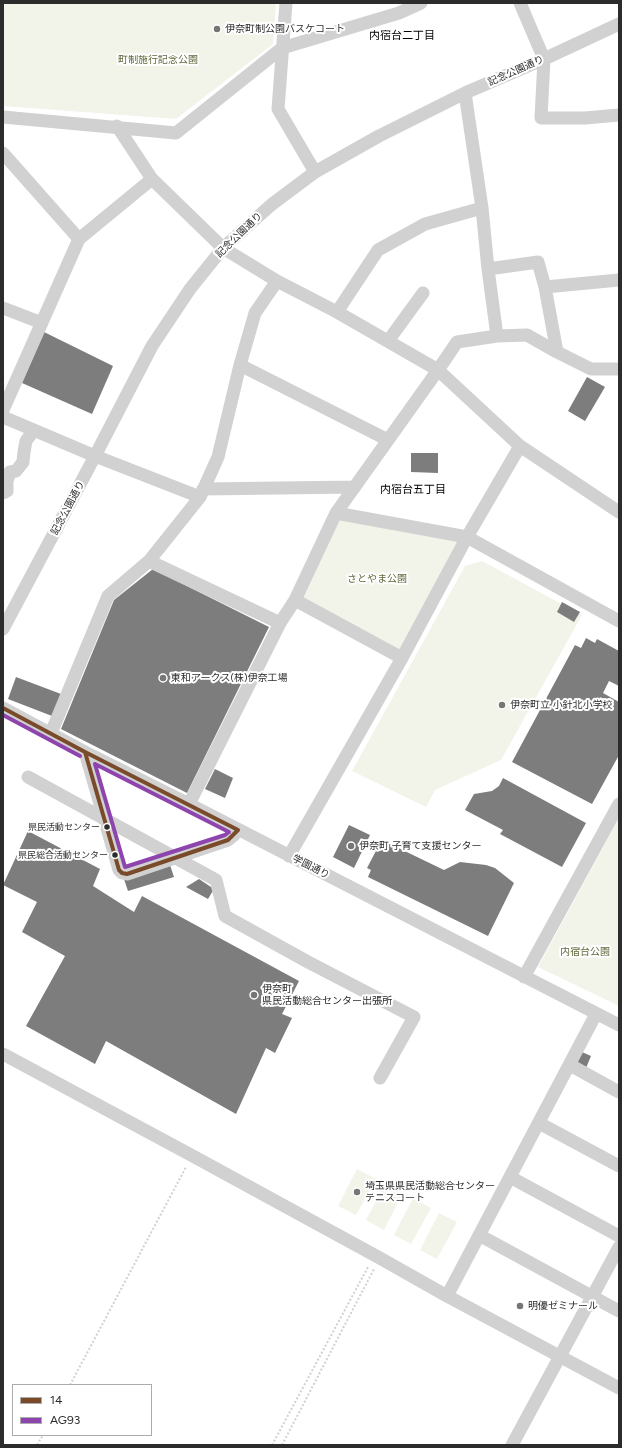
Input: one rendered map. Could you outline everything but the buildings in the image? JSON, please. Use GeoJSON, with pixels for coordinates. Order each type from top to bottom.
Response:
{"type":"FeatureCollection","features":[{"type":"Feature","properties":{"kind":"street"},"geometry":{"type":"LineString","coordinates":[[286,3],[278,109],[315,172]]}},
{"type":"Feature","properties":{"kind":"street"},"geometry":{"type":"LineString","coordinates":[[3,117],[117,126],[176,133],[282,48],[399,8],[421,3]]}},
{"type":"Feature","properties":{"kind":"street"},"geometry":{"type":"LineString","coordinates":[[520,3],[544,59],[541,118],[585,118],[619,115]]}},
{"type":"Feature","properties":{"kind":"street","name":"記念公園通り"},"geometry":{"type":"LineString","coordinates":[[3,629],[8,608],[95,456],[152,346],[190,289],[223,248],[271,205],[315,172],[379,136],[465,93],[544,59],[619,24]]}},
{"type":"Feature","properties":{"kind":"street"},"geometry":{"type":"LineString","coordinates":[[465,93],[482,208],[497,336]]}},
{"type":"Feature","properties":{"kind":"street"},"geometry":{"type":"LineString","coordinates":[[117,126],[152,179],[223,248],[438,370],[520,446],[619,512]]}},
{"type":"Feature","properties":{"kind":"street"},"geometry":{"type":"LineString","coordinates":[[3,153],[79,239]]}},
{"type":"Feature","properties":{"kind":"street"},"geometry":{"type":"LineString","coordinates":[[3,410],[79,239],[152,179]]}},
{"type":"Feature","properties":{"kind":"street"},"geometry":{"type":"LineString","coordinates":[[337,312],[378,250],[425,224],[482,208]]}},
{"type":"Feature","properties":{"kind":"street"},"geometry":{"type":"LineString","coordinates":[[488,269],[538,262],[545,287],[557,352]]}},
{"type":"Feature","properties":{"kind":"street"},"geometry":{"type":"LineString","coordinates":[[51,733],[108,596],[150,561],[202,493],[218,457],[240,364],[255,313],[277,280]]}},
{"type":"Feature","properties":{"kind":"street"},"geometry":{"type":"LineString","coordinates":[[545,287],[619,280]]}},
{"type":"Feature","properties":{"kind":"street"},"geometry":{"type":"LineString","coordinates":[[388,341],[423,293]]}},
{"type":"Feature","properties":{"kind":"street"},"geometry":{"type":"LineString","coordinates":[[3,308],[42,323]]}},
{"type":"Feature","properties":{"kind":"street"},"geometry":{"type":"LineString","coordinates":[[189,804],[280,623],[295,600],[336,513],[457,342],[497,336],[527,335],[591,369],[619,369]]}},
{"type":"Feature","properties":{"kind":"street"},"geometry":{"type":"LineString","coordinates":[[240,364],[388,440]]}},
{"type":"Feature","properties":{"kind":"street"},"geometry":{"type":"LineString","coordinates":[[3,417],[95,456],[202,493],[354,487]]}},
{"type":"Feature","properties":{"kind":"street"},"geometry":{"type":"LineString","coordinates":[[3,493],[7,491],[7,481],[10,472],[16,471],[23,462],[26,441],[34,430]]}},
{"type":"Feature","properties":{"kind":"street"},"geometry":{"type":"LineString","coordinates":[[289,856],[402,658],[467,537],[520,446]]}},
{"type":"Feature","properties":{"kind":"street"},"geometry":{"type":"LineString","coordinates":[[336,513],[467,537],[619,621]]}},
{"type":"Feature","properties":{"kind":"street"},"geometry":{"type":"LineString","coordinates":[[150,561],[280,623]]}},
{"type":"Feature","properties":{"kind":"street"},"geometry":{"type":"LineString","coordinates":[[295,600],[402,658]]}},
{"type":"Feature","properties":{"kind":"street","name":"学園通り"},"geometry":{"type":"LineString","coordinates":[[3,708],[85,752],[189,804],[619,1026]]}},
{"type":"Feature","properties":{"kind":"street"},"geometry":{"type":"LineString","coordinates":[[85,752],[119,870],[122,873],[127,874],[228,840],[238,830]]}},
{"type":"Feature","properties":{"kind":"street"},"geometry":{"type":"LineString","coordinates":[[28,777],[216,880],[225,916],[414,1018],[380,1078]]}},
{"type":"Feature","properties":{"kind":"street"},"geometry":{"type":"LineString","coordinates":[[524,977],[619,804]]}},
{"type":"Feature","properties":{"kind":"street"},"geometry":{"type":"LineString","coordinates":[[447,1296],[596,1014]]}},
{"type":"Feature","properties":{"kind":"street"},"geometry":{"type":"LineString","coordinates":[[3,1054],[191,1155],[377,1260],[619,1388]]}},
{"type":"Feature","properties":{"kind":"street"},"geometry":{"type":"LineString","coordinates":[[570,1065],[619,1092]]}},
{"type":"Feature","properties":{"kind":"street"},"geometry":{"type":"LineString","coordinates":[[539,1122],[619,1166]]}},
{"type":"Feature","properties":{"kind":"street"},"geometry":{"type":"LineString","coordinates":[[510,1177],[619,1236]]}},
{"type":"Feature","properties":{"kind":"street"},"geometry":{"type":"LineString","coordinates":[[479,1235],[619,1311]]}},
{"type":"Feature","properties":{"kind":"street"},"geometry":{"type":"LineString","coordinates":[[512,1445],[619,1247]]}},
{"type":"Feature","properties":{"kind":"path"},"geometry":{"type":"LineString","coordinates":[[71,1384],[184,1172],[191,1155]]}},
{"type":"Feature","properties":{"kind":"path"},"geometry":{"type":"LineString","coordinates":[[272,1445],[367,1267],[377,1260]]}},
{"type":"Feature","properties":{"kind":"path"},"geometry":{"type":"LineString","coordinates":[[282,1445],[374,1272],[377,1260]]}},
{"type":"Feature","properties":{"kind":"path"},"geometry":{"type":"LineString","coordinates":[[37,1445],[42,1436]]}},
{"type":"Feature","properties":{"kind":"green space","name":"町制施行記念公園"},"geometry":{"type":"Polygon","coordinates":[[[3,3],[276,3],[273,44],[176,119],[3,106],[3,3]]]}},
{"type":"Feature","properties":{"kind":"green space","name":"さとやま公園"},"geometry":{"type":"Polygon","coordinates":[[[336,513],[467,537],[402,658],[295,600],[336,513]]]}},
{"type":"Feature","properties":{"kind":"green space"},"geometry":{"type":"Polygon","coordinates":[[[482,561],[582,615],[501,760],[435,790],[426,807],[352,771],[465,566],[482,561]]]}},
{"type":"Feature","properties":{"kind":"green space","name":"内宿台公園"},"geometry":{"type":"Polygon","coordinates":[[[619,818],[619,1006],[538,967],[619,818]]]}},
{"type":"Feature","properties":{"kind":"green space","name":"埼玉県県民活動総合センター テニスコート"},"geometry":{"type":"Polygon","coordinates":[[[357,1169],[376,1179],[356,1215],[338,1206],[357,1169]]]}},
{"type":"Feature","properties":{"kind":"green space","name":"埼玉県県民活動総合センター テニスコート"},"geometry":{"type":"Polygon","coordinates":[[[385,1184],[403,1193],[384,1230],[366,1220],[385,1184]]]}},
{"type":"Feature","properties":{"kind":"green space","name":"埼玉県県民活動総合センター テニスコート"},"geometry":{"type":"Polygon","coordinates":[[[413,1198],[431,1208],[411,1244],[394,1235],[413,1198]]]}},
{"type":"Feature","properties":{"kind":"green space","name":"埼玉県県民活動総合センター テニスコート"},"geometry":{"type":"Polygon","coordinates":[[[439,1213],[457,1222],[437,1259],[420,1250],[439,1213]]]}},
{"type":"Feature","properties":{"kind":"transit line","name":"14"},"geometry":{"type":"LineString","coordinates":[[3,708],[85,752]]}},
{"type":"Feature","properties":{"kind":"transit line","name":"AG93"},"geometry":{"type":"LineString","coordinates":[[3,715],[80,756]]}},
{"type":"Feature","properties":{"kind":"transit line","name":"14"},"geometry":{"type":"LineString","coordinates":[[85,752],[238,830],[228,840],[127,874],[122,873],[119,870],[85,752]]}},
{"type":"Feature","properties":{"kind":"transit line","name":"AG93"},"geometry":{"type":"LineString","coordinates":[[95,764],[229,832],[225,835],[125,867],[95,764]]}},
{"type":"Feature","properties":{"kind":"place","name":"伊奈町制公園バスケコート"},"geometry":{"type":"Point","coordinates":[217,29]}},
{"type":"Feature","properties":{"kind":"place","name":"東和アークス(株)伊奈工場"},"geometry":{"type":"Point","coordinates":[163,678]}},
{"type":"Feature","properties":{"kind":"place","name":"伊奈町立 小針北小学校"},"geometry":{"type":"Point","coordinates":[502,705]}},
{"type":"Feature","properties":{"kind":"place","name":"県民活動センター"},"geometry":{"type":"Point","coordinates":[107,827]}},
{"type":"Feature","properties":{"kind":"place","name":"伊奈町 子育て支援センター"},"geometry":{"type":"Point","coordinates":[351,846]}},
{"type":"Feature","properties":{"kind":"place","name":"県民総合活動センター"},"geometry":{"type":"Point","coordinates":[115,855]}},
{"type":"Feature","properties":{"kind":"place","name":"伊奈町 県民活動総合センター出張所"},"geometry":{"type":"Point","coordinates":[254,995]}},
{"type":"Feature","properties":{"kind":"place","name":"埼玉県県民活動総合センター テニスコート"},"geometry":{"type":"Point","coordinates":[357,1192]}},
{"type":"Feature","properties":{"kind":"place","name":"明優ゼミナール"},"geometry":{"type":"Point","coordinates":[520,1306]}},
{"type":"Feature","properties":{"kind":"district","name":"内宿台二丁目"},"geometry":{"type":"Point","coordinates":[402,36]}},
{"type":"Feature","properties":{"kind":"district","name":"内宿台五丁目"},"geometry":{"type":"Point","coordinates":[413,490]}}]}
